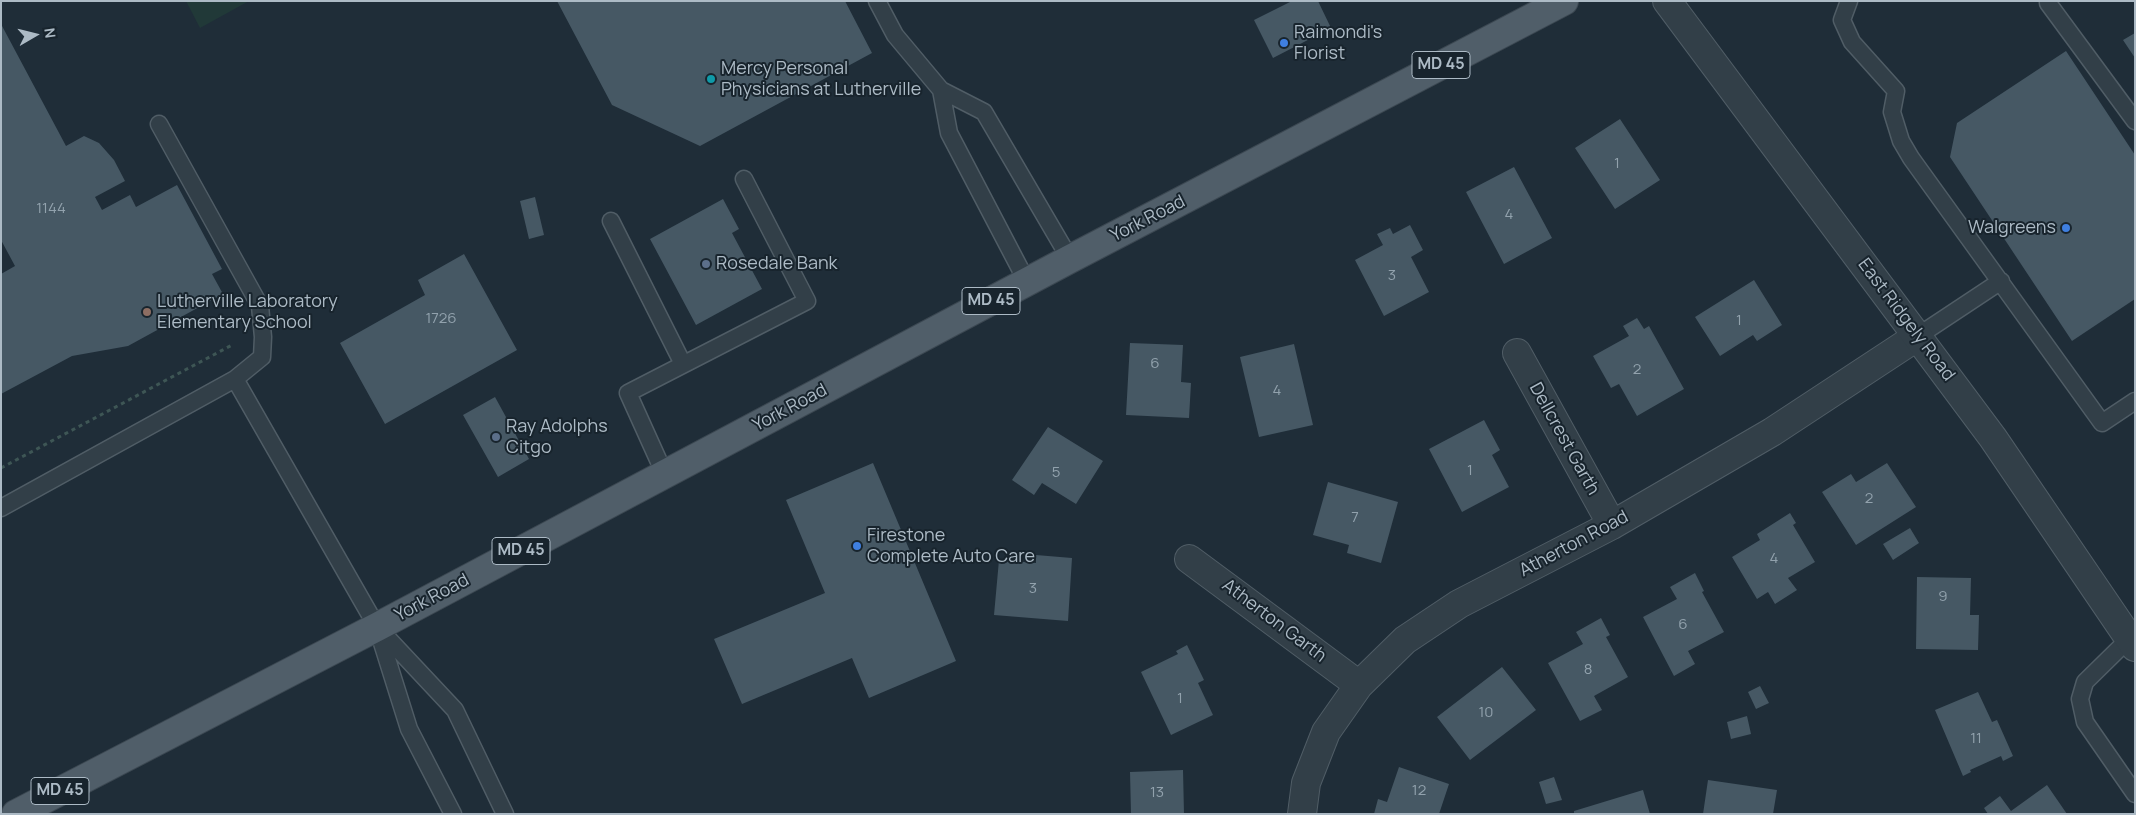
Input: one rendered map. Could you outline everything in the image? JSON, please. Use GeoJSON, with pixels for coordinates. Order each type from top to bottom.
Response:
{"type":"FeatureCollection","features":[{"type":"Feature","properties":{"kind":"main road","name":"York Road"},"geometry":{"type":"LineString","coordinates":[[16,814],[377,627],[1027,282],[1564,1]]}},
{"type":"Feature","properties":{"kind":"street","name":"East Ridgely Road"},"geometry":{"type":"LineString","coordinates":[[1667,1],[1993,438],[2133,639]]}},
{"type":"Feature","properties":{"kind":"street","name":"Atherton Road"},"geometry":{"type":"LineString","coordinates":[[1302,814],[1306,783],[1326,732],[1359,685],[1406,640],[1459,604],[1612,525],[1772,432],[1918,336]]}},
{"type":"Feature","properties":{"kind":"street","name":"Dellcrest Garth"},"geometry":{"type":"LineString","coordinates":[[1517,353],[1612,525]]}},
{"type":"Feature","properties":{"kind":"street","name":"Atherton Garth"},"geometry":{"type":"LineString","coordinates":[[1189,559],[1359,685]]}},
{"type":"Feature","properties":{"kind":"lane"},"geometry":{"type":"LineString","coordinates":[[877,1],[895,36],[941,90],[984,112],[1070,260]]}},
{"type":"Feature","properties":{"kind":"lane"},"geometry":{"type":"LineString","coordinates":[[1849,1],[1842,20],[1852,42],[1896,91],[1892,112],[1901,141],[2000,281],[2102,423],[2135,402]]}},
{"type":"Feature","properties":{"kind":"lane"},"geometry":{"type":"LineString","coordinates":[[2048,3],[2135,121]]}},
{"type":"Feature","properties":{"kind":"lane"},"geometry":{"type":"LineString","coordinates":[[941,90],[949,133],[1027,282]]}},
{"type":"Feature","properties":{"kind":"lane"},"geometry":{"type":"LineString","coordinates":[[1,508],[235,379],[262,357],[263,336],[260,306],[159,124]]}},
{"type":"Feature","properties":{"kind":"lane"},"geometry":{"type":"LineString","coordinates":[[665,475],[628,393],[807,301],[744,179]]}},
{"type":"Feature","properties":{"kind":"lane"},"geometry":{"type":"LineString","coordinates":[[611,221],[683,364]]}},
{"type":"Feature","properties":{"kind":"lane"},"geometry":{"type":"LineString","coordinates":[[1918,336],[2000,281]]}},
{"type":"Feature","properties":{"kind":"lane"},"geometry":{"type":"LineString","coordinates":[[235,379],[377,627],[410,729],[453,814]]}},
{"type":"Feature","properties":{"kind":"lane"},"geometry":{"type":"LineString","coordinates":[[377,627],[455,710],[504,814]]}},
{"type":"Feature","properties":{"kind":"lane"},"geometry":{"type":"LineString","coordinates":[[2133,639],[2085,682],[2080,699],[2085,722],[2135,794]]}},
{"type":"Feature","properties":{"kind":"path"},"geometry":{"type":"LineString","coordinates":[[1,468],[237,342]]}},
{"type":"Feature","properties":{"kind":"green space"},"geometry":{"type":"Polygon","coordinates":[[[186,1],[249,1],[200,28],[186,1]]]}},
{"type":"Feature","properties":{"kind":"building","name":"Mercy Personal Physicians at Lutherville"},"geometry":{"type":"Polygon","coordinates":[[[557,1],[845,1],[872,53],[700,146],[612,105],[557,1]]]}},
{"type":"Feature","properties":{"kind":"building","name":"Raimondi's Florist"},"geometry":{"type":"Polygon","coordinates":[[[1292,1],[1318,1],[1331,28],[1273,58],[1254,20],[1292,1]]]}},
{"type":"Feature","properties":{"kind":"building","name":"Lutherville Laboratory Elementary School"},"geometry":{"type":"Polygon","coordinates":[[[1,24],[66,146],[84,136],[99,143],[114,160],[125,181],[95,197],[102,210],[130,195],[136,207],[177,185],[222,269],[212,274],[223,294],[128,346],[72,356],[1,394],[1,274],[15,266],[1,240],[1,24]]]}},
{"type":"Feature","properties":{"kind":"building"},"geometry":{"type":"Polygon","coordinates":[[[2135,33],[2135,58],[2123,40],[2135,33]]]}},
{"type":"Feature","properties":{"kind":"building","name":"Walgreens"},"geometry":{"type":"Polygon","coordinates":[[[2066,51],[2135,155],[2135,299],[2072,341],[1950,157],[1957,123],[2066,51]]]}},
{"type":"Feature","properties":{"kind":"building"},"geometry":{"type":"Polygon","coordinates":[[[1620,119],[1660,180],[1615,209],[1575,148],[1620,119]]]}},
{"type":"Feature","properties":{"kind":"building"},"geometry":{"type":"Polygon","coordinates":[[[1514,167],[1552,238],[1504,264],[1466,192],[1514,167]]]}},
{"type":"Feature","properties":{"kind":"building"},"geometry":{"type":"Polygon","coordinates":[[[535,197],[544,235],[529,239],[520,201],[535,197]]]}},
{"type":"Feature","properties":{"kind":"building","name":"Rosedale Bank"},"geometry":{"type":"Polygon","coordinates":[[[723,199],[739,229],[732,233],[762,289],[696,325],[650,239],[723,199]]]}},
{"type":"Feature","properties":{"kind":"building"},"geometry":{"type":"Polygon","coordinates":[[[1410,225],[1423,250],[1411,257],[1429,292],[1384,316],[1355,260],[1383,245],[1377,234],[1390,228],[1393,234],[1410,225]]]}},
{"type":"Feature","properties":{"kind":"building"},"geometry":{"type":"Polygon","coordinates":[[[464,254],[517,350],[385,424],[340,343],[425,295],[418,280],[464,254]]]}},
{"type":"Feature","properties":{"kind":"building"},"geometry":{"type":"Polygon","coordinates":[[[1754,280],[1782,325],[1757,341],[1753,335],[1720,356],[1695,317],[1754,280]]]}},
{"type":"Feature","properties":{"kind":"building"},"geometry":{"type":"Polygon","coordinates":[[[1637,318],[1644,329],[1649,326],[1684,389],[1637,416],[1619,384],[1611,388],[1593,356],[1629,336],[1623,326],[1637,318]]]}},
{"type":"Feature","properties":{"kind":"building"},"geometry":{"type":"Polygon","coordinates":[[[1130,343],[1183,345],[1181,382],[1191,383],[1189,418],[1126,415],[1130,343]]]}},
{"type":"Feature","properties":{"kind":"building"},"geometry":{"type":"Polygon","coordinates":[[[1294,344],[1313,425],[1259,437],[1240,357],[1294,344]]]}},
{"type":"Feature","properties":{"kind":"building","name":"Ray Adolphs Citgo"},"geometry":{"type":"Polygon","coordinates":[[[495,397],[529,459],[498,477],[463,415],[495,397]]]}},
{"type":"Feature","properties":{"kind":"building"},"geometry":{"type":"Polygon","coordinates":[[[1484,420],[1500,450],[1492,455],[1509,487],[1462,512],[1429,449],[1484,420]]]}},
{"type":"Feature","properties":{"kind":"building"},"geometry":{"type":"Polygon","coordinates":[[[1048,427],[1103,461],[1076,504],[1042,483],[1034,495],[1012,480],[1048,427]]]}},
{"type":"Feature","properties":{"kind":"building","name":"Firestone Complete Auto Care"},"geometry":{"type":"Polygon","coordinates":[[[873,463],[956,661],[869,698],[852,658],[742,704],[714,639],[825,593],[786,500],[873,463]]]}},
{"type":"Feature","properties":{"kind":"building"},"geometry":{"type":"Polygon","coordinates":[[[1887,463],[1916,507],[1856,545],[1822,492],[1851,474],[1856,482],[1887,463]]]}},
{"type":"Feature","properties":{"kind":"building"},"geometry":{"type":"Polygon","coordinates":[[[1328,482],[1398,502],[1381,563],[1347,553],[1349,545],[1313,535],[1328,482]]]}},
{"type":"Feature","properties":{"kind":"building"},"geometry":{"type":"Polygon","coordinates":[[[1790,513],[1796,523],[1793,525],[1815,562],[1788,578],[1797,590],[1775,604],[1768,592],[1757,599],[1732,557],[1760,540],[1757,534],[1790,513]]]}},
{"type":"Feature","properties":{"kind":"building"},"geometry":{"type":"Polygon","coordinates":[[[1910,528],[1919,543],[1893,560],[1883,544],[1910,528]]]}},
{"type":"Feature","properties":{"kind":"building"},"geometry":{"type":"Polygon","coordinates":[[[1036,555],[1072,558],[1068,621],[994,615],[999,560],[1036,563],[1036,555]]]}},
{"type":"Feature","properties":{"kind":"building"},"geometry":{"type":"Polygon","coordinates":[[[1695,573],[1704,591],[1702,592],[1724,632],[1688,651],[1695,664],[1674,676],[1643,617],[1677,599],[1670,587],[1695,573]]]}},
{"type":"Feature","properties":{"kind":"building"},"geometry":{"type":"Polygon","coordinates":[[[1917,577],[1971,578],[1970,615],[1979,615],[1978,650],[1916,649],[1917,577]]]}},
{"type":"Feature","properties":{"kind":"building"},"geometry":{"type":"Polygon","coordinates":[[[1601,618],[1610,635],[1606,637],[1628,677],[1594,696],[1602,710],[1580,721],[1548,663],[1583,644],[1576,632],[1601,618]]]}},
{"type":"Feature","properties":{"kind":"building"},"geometry":{"type":"Polygon","coordinates":[[[1187,645],[1204,680],[1198,683],[1213,715],[1171,735],[1141,672],[1178,654],[1176,651],[1187,645]]]}},
{"type":"Feature","properties":{"kind":"building"},"geometry":{"type":"Polygon","coordinates":[[[1502,667],[1536,710],[1470,760],[1437,717],[1502,667]]]}},
{"type":"Feature","properties":{"kind":"building"},"geometry":{"type":"Polygon","coordinates":[[[1760,686],[1769,703],[1756,709],[1748,692],[1760,686]]]}},
{"type":"Feature","properties":{"kind":"building"},"geometry":{"type":"Polygon","coordinates":[[[1978,692],[1992,722],[1997,720],[2013,756],[2003,761],[2001,756],[1970,770],[1971,772],[1963,776],[1935,710],[1978,692]]]}},
{"type":"Feature","properties":{"kind":"building"},"geometry":{"type":"Polygon","coordinates":[[[1747,716],[1751,734],[1731,739],[1727,722],[1747,716]]]}},
{"type":"Feature","properties":{"kind":"building"},"geometry":{"type":"Polygon","coordinates":[[[1399,767],[1449,784],[1439,814],[1374,814],[1378,799],[1387,802],[1399,767]]]}},
{"type":"Feature","properties":{"kind":"building"},"geometry":{"type":"Polygon","coordinates":[[[1183,770],[1184,814],[1131,814],[1130,772],[1183,770]]]}},
{"type":"Feature","properties":{"kind":"building"},"geometry":{"type":"Polygon","coordinates":[[[1554,777],[1562,800],[1546,804],[1539,782],[1554,777]]]}},
{"type":"Feature","properties":{"kind":"building"},"geometry":{"type":"Polygon","coordinates":[[[1708,780],[1777,790],[1773,814],[1703,814],[1708,780]]]}},
{"type":"Feature","properties":{"kind":"building"},"geometry":{"type":"Polygon","coordinates":[[[2047,785],[2067,814],[1988,814],[1984,808],[2000,796],[2011,811],[2047,785]]]}},
{"type":"Feature","properties":{"kind":"building"},"geometry":{"type":"Polygon","coordinates":[[[1643,790],[1650,814],[1574,814],[1574,811],[1643,790]]]}},
{"type":"Feature","properties":{"kind":"place","name":"Raimondi's Florist"},"geometry":{"type":"Point","coordinates":[1284,43]}},
{"type":"Feature","properties":{"kind":"place","name":"Mercy Personal Physicians at Lutherville"},"geometry":{"type":"Point","coordinates":[711,79]}},
{"type":"Feature","properties":{"kind":"place","name":"Walgreens"},"geometry":{"type":"Point","coordinates":[2066,228]}},
{"type":"Feature","properties":{"kind":"place","name":"Rosedale Bank"},"geometry":{"type":"Point","coordinates":[706,264]}},
{"type":"Feature","properties":{"kind":"place","name":"Lutherville Laboratory Elementary School"},"geometry":{"type":"Point","coordinates":[147,312]}},
{"type":"Feature","properties":{"kind":"place","name":"Ray Adolphs Citgo"},"geometry":{"type":"Point","coordinates":[496,437]}},
{"type":"Feature","properties":{"kind":"place","name":"Firestone Complete Auto Care"},"geometry":{"type":"Point","coordinates":[857,546]}}]}
